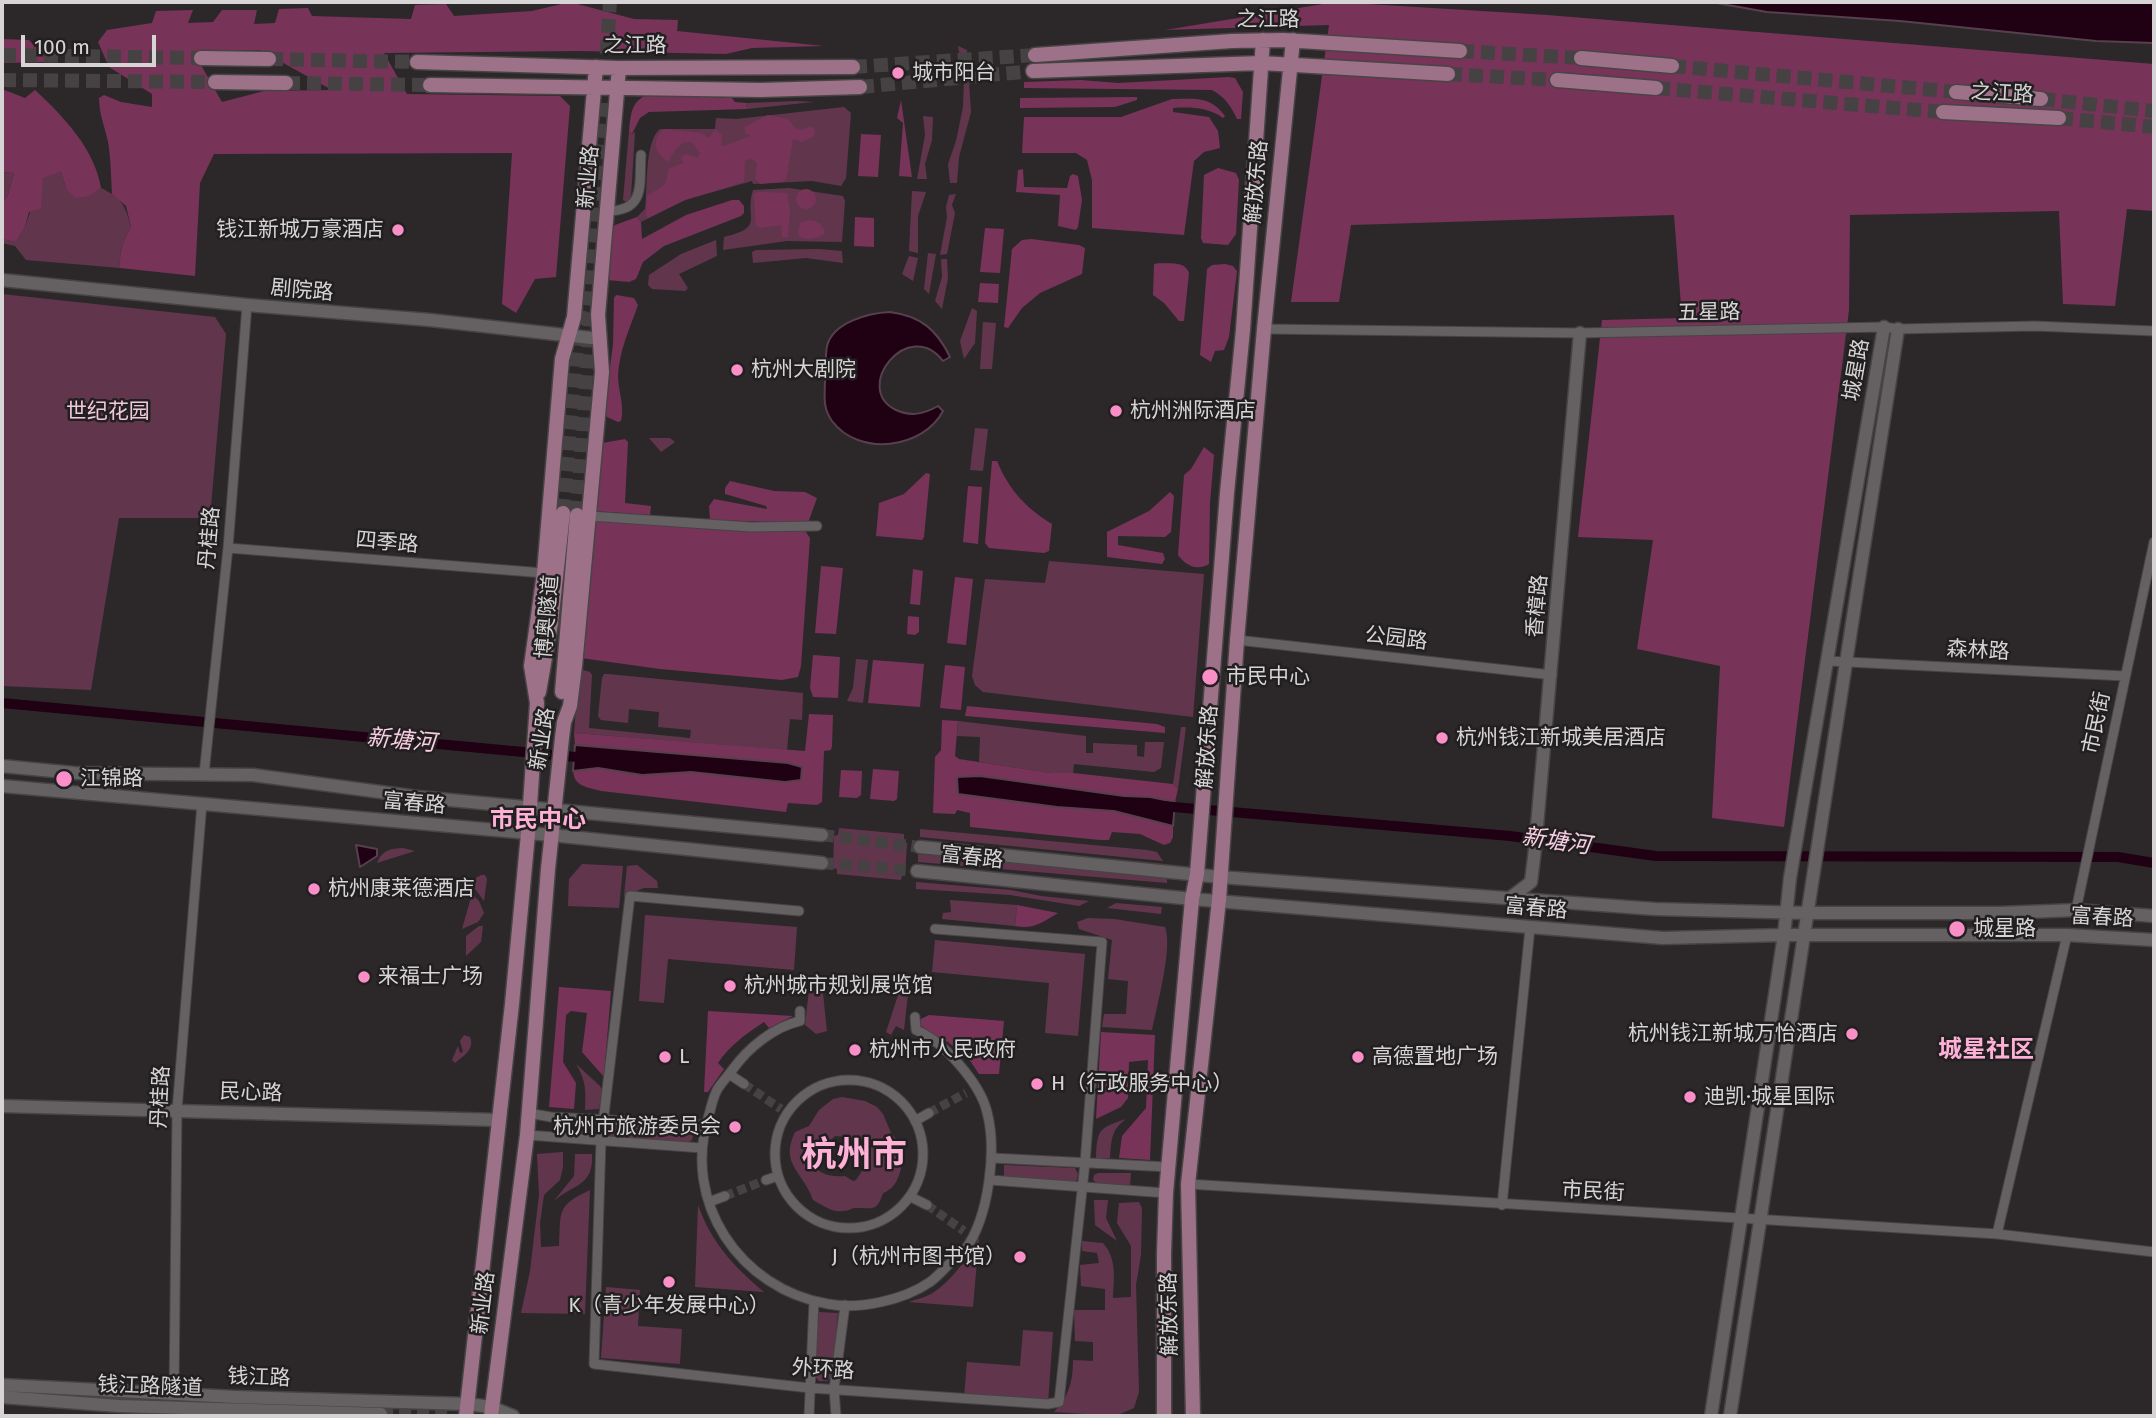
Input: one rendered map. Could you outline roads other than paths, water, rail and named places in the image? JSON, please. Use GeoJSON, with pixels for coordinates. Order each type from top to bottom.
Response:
{"type":"FeatureCollection","features":[{"type":"Feature","properties":{"kind":"main road","name":"之江路"},"geometry":{"type":"LineString","coordinates":[[1035,55],[1263,40],[1460,51]]}},
{"type":"Feature","properties":{"kind":"main road","name":"解放东路"},"geometry":{"type":"LineString","coordinates":[[1164,1416],[1166,1193],[1192,899],[1197,874],[1227,493],[1243,330],[1263,40]]}},
{"type":"Feature","properties":{"kind":"main road","name":"解放东路"},"geometry":{"type":"LineString","coordinates":[[1193,1416],[1188,1184],[1219,900],[1237,640],[1293,40]]}},
{"type":"Feature","properties":{"kind":"main road"},"geometry":{"type":"LineString","coordinates":[[201,58],[269,60]]}},
{"type":"Feature","properties":{"kind":"main road"},"geometry":{"type":"LineString","coordinates":[[1581,58],[1672,66]]}},
{"type":"Feature","properties":{"kind":"main road","name":"之江路"},"geometry":{"type":"LineString","coordinates":[[417,62],[619,68],[853,67]]}},
{"type":"Feature","properties":{"kind":"main road","name":"之江路"},"geometry":{"type":"LineString","coordinates":[[1034,71],[1261,63],[1448,74]]}},
{"type":"Feature","properties":{"kind":"main road","name":"新业路"},"geometry":{"type":"LineString","coordinates":[[467,1410],[527,834],[537,703],[531,666],[544,573],[562,359],[574,317],[596,67]]}},
{"type":"Feature","properties":{"kind":"main road","name":"新业路"},"geometry":{"type":"LineString","coordinates":[[491,1412],[527,1135],[551,835],[564,722],[570,706],[576,515],[602,372],[598,315],[619,68]]}},
{"type":"Feature","properties":{"kind":"main road"},"geometry":{"type":"LineString","coordinates":[[1557,80],[1656,88]]}},
{"type":"Feature","properties":{"kind":"main road"},"geometry":{"type":"LineString","coordinates":[[215,82],[286,83]]}},
{"type":"Feature","properties":{"kind":"main road","name":"之江路"},"geometry":{"type":"LineString","coordinates":[[430,85],[761,90],[860,87]]}},
{"type":"Feature","properties":{"kind":"main road","name":"之江路"},"geometry":{"type":"LineString","coordinates":[[1956,92],[2041,99]]}},
{"type":"Feature","properties":{"kind":"main road","name":"之江路"},"geometry":{"type":"LineString","coordinates":[[1943,112],[2059,118]]}},
{"type":"Feature","properties":{"kind":"main road","name":"剧院路"},"geometry":{"type":"LineString","coordinates":[[2,280],[247,306],[430,320],[600,339]]}},
{"type":"Feature","properties":{"kind":"main road","name":"城星路"},"geometry":{"type":"LineString","coordinates":[[1711,1416],[1784,935],[1796,838],[1884,327]]}},
{"type":"Feature","properties":{"kind":"main road","name":"城星路"},"geometry":{"type":"LineString","coordinates":[[1730,1416],[1898,329]]}},
{"type":"Feature","properties":{"kind":"main road","name":"香樟路"},"geometry":{"type":"LineString","coordinates":[[1531,881],[1552,675],[1580,332]]}},
{"type":"Feature","properties":{"kind":"main road","name":"博奥隧道"},"geometry":{"type":"LineString","coordinates":[[537,703],[551,623],[576,515]]}},
{"type":"Feature","properties":{"kind":"main road","name":"富春路"},"geometry":{"type":"LineString","coordinates":[[2,766],[74,773],[253,775],[418,797],[822,835]]}},
{"type":"Feature","properties":{"kind":"main road","name":"富春路"},"geometry":{"type":"LineString","coordinates":[[2,786],[551,835],[822,863]]}},
{"type":"Feature","properties":{"kind":"main road","name":"富春路"},"geometry":{"type":"LineString","coordinates":[[920,846],[1220,877],[1655,909],[1807,913],[2000,913],[2076,910],[2154,916]]}},
{"type":"Feature","properties":{"kind":"main road","name":"富春路"},"geometry":{"type":"LineString","coordinates":[[917,871],[1192,899],[1663,938],[1784,935],[2067,935],[2154,940]]}},
{"type":"Feature","properties":{"kind":"main road"},"geometry":{"type":"LineString","coordinates":[[1510,898],[1531,881],[1551,901]]}},
{"type":"Feature","properties":{"kind":"main road","name":"民心路"},"geometry":{"type":"LineString","coordinates":[[2,1106],[498,1120]]}},
{"type":"Feature","properties":{"kind":"main road","name":"钱江路"},"geometry":{"type":"LineString","coordinates":[[2,1385],[467,1410],[513,1416]]}},
{"type":"Feature","properties":{"kind":"main road","name":"钱江路隧道"},"geometry":{"type":"LineString","coordinates":[[2,1397],[119,1406],[381,1414]]}},
{"type":"Feature","properties":{"kind":"street"},"geometry":{"type":"LineString","coordinates":[[607,211],[621,211],[635,202],[639,195],[641,155]]}},
{"type":"Feature","properties":{"kind":"street","name":"丹桂路"},"geometry":{"type":"LineString","coordinates":[[204,774],[228,548],[247,306]]}},
{"type":"Feature","properties":{"kind":"street","name":"五星路"},"geometry":{"type":"LineString","coordinates":[[1264,330],[1580,332],[2035,326],[2154,331]]}},
{"type":"Feature","properties":{"kind":"street"},"geometry":{"type":"LineString","coordinates":[[576,515],[751,527],[817,526]]}},
{"type":"Feature","properties":{"kind":"street","name":"市民街"},"geometry":{"type":"LineString","coordinates":[[2076,910],[2154,542]]}},
{"type":"Feature","properties":{"kind":"street","name":"四季路"},"geometry":{"type":"LineString","coordinates":[[228,548],[544,573]]}},
{"type":"Feature","properties":{"kind":"street","name":"公园路"},"geometry":{"type":"LineString","coordinates":[[1237,640],[1552,675]]}},
{"type":"Feature","properties":{"kind":"street","name":"森林路"},"geometry":{"type":"LineString","coordinates":[[1828,661],[2125,676]]}},
{"type":"Feature","properties":{"kind":"street","name":"丹桂路"},"geometry":{"type":"LineString","coordinates":[[174,1394],[177,1110],[202,803]]}},
{"type":"Feature","properties":{"kind":"street","name":"外环路"},"geometry":{"type":"LineString","coordinates":[[799,911],[631,896],[601,1140],[594,1364],[810,1388],[1048,1404],[1059,1402],[1082,1188],[1102,942],[935,929]]}},
{"type":"Feature","properties":{"kind":"street"},"geometry":{"type":"LineString","coordinates":[[1502,1205],[1530,928]]}},
{"type":"Feature","properties":{"kind":"street"},"geometry":{"type":"LineString","coordinates":[[1997,1234],[2067,935]]}},
{"type":"Feature","properties":{"kind":"street"},"geometry":{"type":"LineString","coordinates":[[800,1011],[800,1021],[786,1024],[746,1052],[717,1091],[702,1137],[703,1185],[719,1230],[749,1268],[789,1294],[845,1306],[884,1302],[929,1283],[965,1250],[968,1233],[980,1219],[990,1180],[992,1158],[987,1110],[971,1091],[963,1067],[927,1034],[916,1030],[915,1017]]}},
{"type":"Feature","properties":{"kind":"street"},"geometry":{"type":"LineString","coordinates":[[729,1074],[744,1084]]}},
{"type":"Feature","properties":{"kind":"street"},"geometry":{"type":"LineString","coordinates":[[839,1080],[863,1081],[886,1090],[905,1105],[915,1121],[924,1150],[921,1174],[911,1197],[893,1215],[871,1226],[847,1230],[822,1224],[801,1212],[785,1193],[778,1175],[774,1144],[784,1111],[815,1087],[839,1080]]}},
{"type":"Feature","properties":{"kind":"street"},"geometry":{"type":"LineString","coordinates":[[528,1113],[551,1117],[706,1125]]}},
{"type":"Feature","properties":{"kind":"street"},"geometry":{"type":"LineString","coordinates":[[915,1121],[929,1113]]}},
{"type":"Feature","properties":{"kind":"street"},"geometry":{"type":"LineString","coordinates":[[527,1135],[702,1148]]}},
{"type":"Feature","properties":{"kind":"street"},"geometry":{"type":"LineString","coordinates":[[992,1158],[1168,1167]]}},
{"type":"Feature","properties":{"kind":"street"},"geometry":{"type":"LineString","coordinates":[[766,1180],[778,1175]]}},
{"type":"Feature","properties":{"kind":"street"},"geometry":{"type":"LineString","coordinates":[[990,1180],[1166,1193]]}},
{"type":"Feature","properties":{"kind":"street","name":"市民街"},"geometry":{"type":"LineString","coordinates":[[1188,1184],[1997,1234],[2154,1252]]}},
{"type":"Feature","properties":{"kind":"street"},"geometry":{"type":"LineString","coordinates":[[709,1202],[725,1196]]}},
{"type":"Feature","properties":{"kind":"street"},"geometry":{"type":"LineString","coordinates":[[911,1197],[927,1205]]}},
{"type":"Feature","properties":{"kind":"street"},"geometry":{"type":"LineString","coordinates":[[810,1416],[814,1301]]}},
{"type":"Feature","properties":{"kind":"street"},"geometry":{"type":"LineString","coordinates":[[836,1416],[834,1389],[845,1306]]}},
{"type":"Feature","properties":{"kind":"waterway","name":"新塘河"},"geometry":{"type":"LineString","coordinates":[[2,703],[587,758]]}},
{"type":"Feature","properties":{"kind":"waterway","name":"新塘河"},"geometry":{"type":"LineString","coordinates":[[1162,806],[1510,836],[1656,856],[2118,857],[2154,863]]}},
{"type":"Feature","properties":{"kind":"tunnel"},"geometry":{"type":"LineString","coordinates":[[577,515],[610,2]]}},
{"type":"Feature","properties":{"kind":"tunnel"},"geometry":{"type":"LineString","coordinates":[[1460,51],[1581,58]]}},
{"type":"Feature","properties":{"kind":"tunnel"},"geometry":{"type":"LineString","coordinates":[[2,55],[201,58]]}},
{"type":"Feature","properties":{"kind":"tunnel"},"geometry":{"type":"LineString","coordinates":[[853,67],[1035,55]]}},
{"type":"Feature","properties":{"kind":"tunnel"},"geometry":{"type":"LineString","coordinates":[[269,59],[417,62]]}},
{"type":"Feature","properties":{"kind":"tunnel"},"geometry":{"type":"LineString","coordinates":[[1672,66],[1956,92]]}},
{"type":"Feature","properties":{"kind":"tunnel"},"geometry":{"type":"LineString","coordinates":[[860,87],[1033,71]]}},
{"type":"Feature","properties":{"kind":"tunnel"},"geometry":{"type":"LineString","coordinates":[[1448,74],[1557,80]]}},
{"type":"Feature","properties":{"kind":"tunnel"},"geometry":{"type":"LineString","coordinates":[[2,80],[215,82]]}},
{"type":"Feature","properties":{"kind":"tunnel"},"geometry":{"type":"LineString","coordinates":[[286,83],[430,85]]}},
{"type":"Feature","properties":{"kind":"tunnel"},"geometry":{"type":"LineString","coordinates":[[1656,88],[1943,112]]}},
{"type":"Feature","properties":{"kind":"tunnel"},"geometry":{"type":"LineString","coordinates":[[2041,99],[2154,111]]}},
{"type":"Feature","properties":{"kind":"tunnel"},"geometry":{"type":"LineString","coordinates":[[2059,118],[2154,127]]}},
{"type":"Feature","properties":{"kind":"tunnel"},"geometry":{"type":"LineString","coordinates":[[563,513],[580,310]]}},
{"type":"Feature","properties":{"kind":"tunnel"},"geometry":{"type":"LineString","coordinates":[[822,835],[920,847]]}},
{"type":"Feature","properties":{"kind":"tunnel"},"geometry":{"type":"LineString","coordinates":[[822,863],[917,871]]}},
{"type":"Feature","properties":{"kind":"tunnel"},"geometry":{"type":"LineString","coordinates":[[744,1084],[781,1109]]}},
{"type":"Feature","properties":{"kind":"tunnel"},"geometry":{"type":"LineString","coordinates":[[929,1113],[966,1093]]}},
{"type":"Feature","properties":{"kind":"tunnel"},"geometry":{"type":"LineString","coordinates":[[725,1196],[766,1180]]}},
{"type":"Feature","properties":{"kind":"tunnel"},"geometry":{"type":"LineString","coordinates":[[927,1205],[964,1231]]}},
{"type":"Feature","properties":{"kind":"tunnel"},"geometry":{"type":"LineString","coordinates":[[381,1414],[447,1416]]}},
{"type":"Feature","properties":{"kind":"place","name":"城市阳台"},"geometry":{"type":"Point","coordinates":[898,73]}},
{"type":"Feature","properties":{"kind":"place","name":"钱江新城万豪酒店"},"geometry":{"type":"Point","coordinates":[398,230]}},
{"type":"Feature","properties":{"kind":"place","name":"杭州大剧院"},"geometry":{"type":"Point","coordinates":[737,370]}},
{"type":"Feature","properties":{"kind":"place","name":"杭州洲际酒店"},"geometry":{"type":"Point","coordinates":[1116,411]}},
{"type":"Feature","properties":{"kind":"place","name":"市民中心"},"geometry":{"type":"Point","coordinates":[1210,677]}},
{"type":"Feature","properties":{"kind":"place","name":"杭州钱江新城美居酒店"},"geometry":{"type":"Point","coordinates":[1442,738]}},
{"type":"Feature","properties":{"kind":"place","name":"江锦路"},"geometry":{"type":"Point","coordinates":[64,779]}},
{"type":"Feature","properties":{"kind":"place","name":"杭州康莱德酒店"},"geometry":{"type":"Point","coordinates":[314,889]}},
{"type":"Feature","properties":{"kind":"place","name":"城星路"},"geometry":{"type":"Point","coordinates":[1957,929]}},
{"type":"Feature","properties":{"kind":"place","name":"来福士广场"},"geometry":{"type":"Point","coordinates":[364,977]}},
{"type":"Feature","properties":{"kind":"place","name":"杭州城市规划展览馆"},"geometry":{"type":"Point","coordinates":[730,986]}},
{"type":"Feature","properties":{"kind":"place","name":"杭州钱江新城万怡酒店"},"geometry":{"type":"Point","coordinates":[1852,1034]}},
{"type":"Feature","properties":{"kind":"place","name":"杭州市人民政府"},"geometry":{"type":"Point","coordinates":[855,1050]}},
{"type":"Feature","properties":{"kind":"place","name":"L"},"geometry":{"type":"Point","coordinates":[665,1057]}},
{"type":"Feature","properties":{"kind":"place","name":"高德置地广场"},"geometry":{"type":"Point","coordinates":[1358,1057]}},
{"type":"Feature","properties":{"kind":"place","name":"H（行政服务中心）"},"geometry":{"type":"Point","coordinates":[1037,1084]}},
{"type":"Feature","properties":{"kind":"place","name":"迪凯·城星国际"},"geometry":{"type":"Point","coordinates":[1690,1097]}},
{"type":"Feature","properties":{"kind":"place","name":"杭州市旅游委员会"},"geometry":{"type":"Point","coordinates":[735,1127]}},
{"type":"Feature","properties":{"kind":"place","name":"J（杭州市图书馆）"},"geometry":{"type":"Point","coordinates":[1020,1257]}},
{"type":"Feature","properties":{"kind":"place","name":"K（青少年发展中心）"},"geometry":{"type":"Point","coordinates":[669,1282]}},
{"type":"Feature","properties":{"kind":"district","name":"市民中心"},"geometry":{"type":"Point","coordinates":[538,820]}},
{"type":"Feature","properties":{"kind":"district","name":"城星社区"},"geometry":{"type":"Point","coordinates":[1986,1050]}},
{"type":"Feature","properties":{"kind":"district","name":"杭州市"},"geometry":{"type":"Point","coordinates":[854,1156]}},
{"type":"Feature","properties":{"kind":"park label","name":"世纪花园"},"geometry":{"type":"Point","coordinates":[108,412]}}]}
